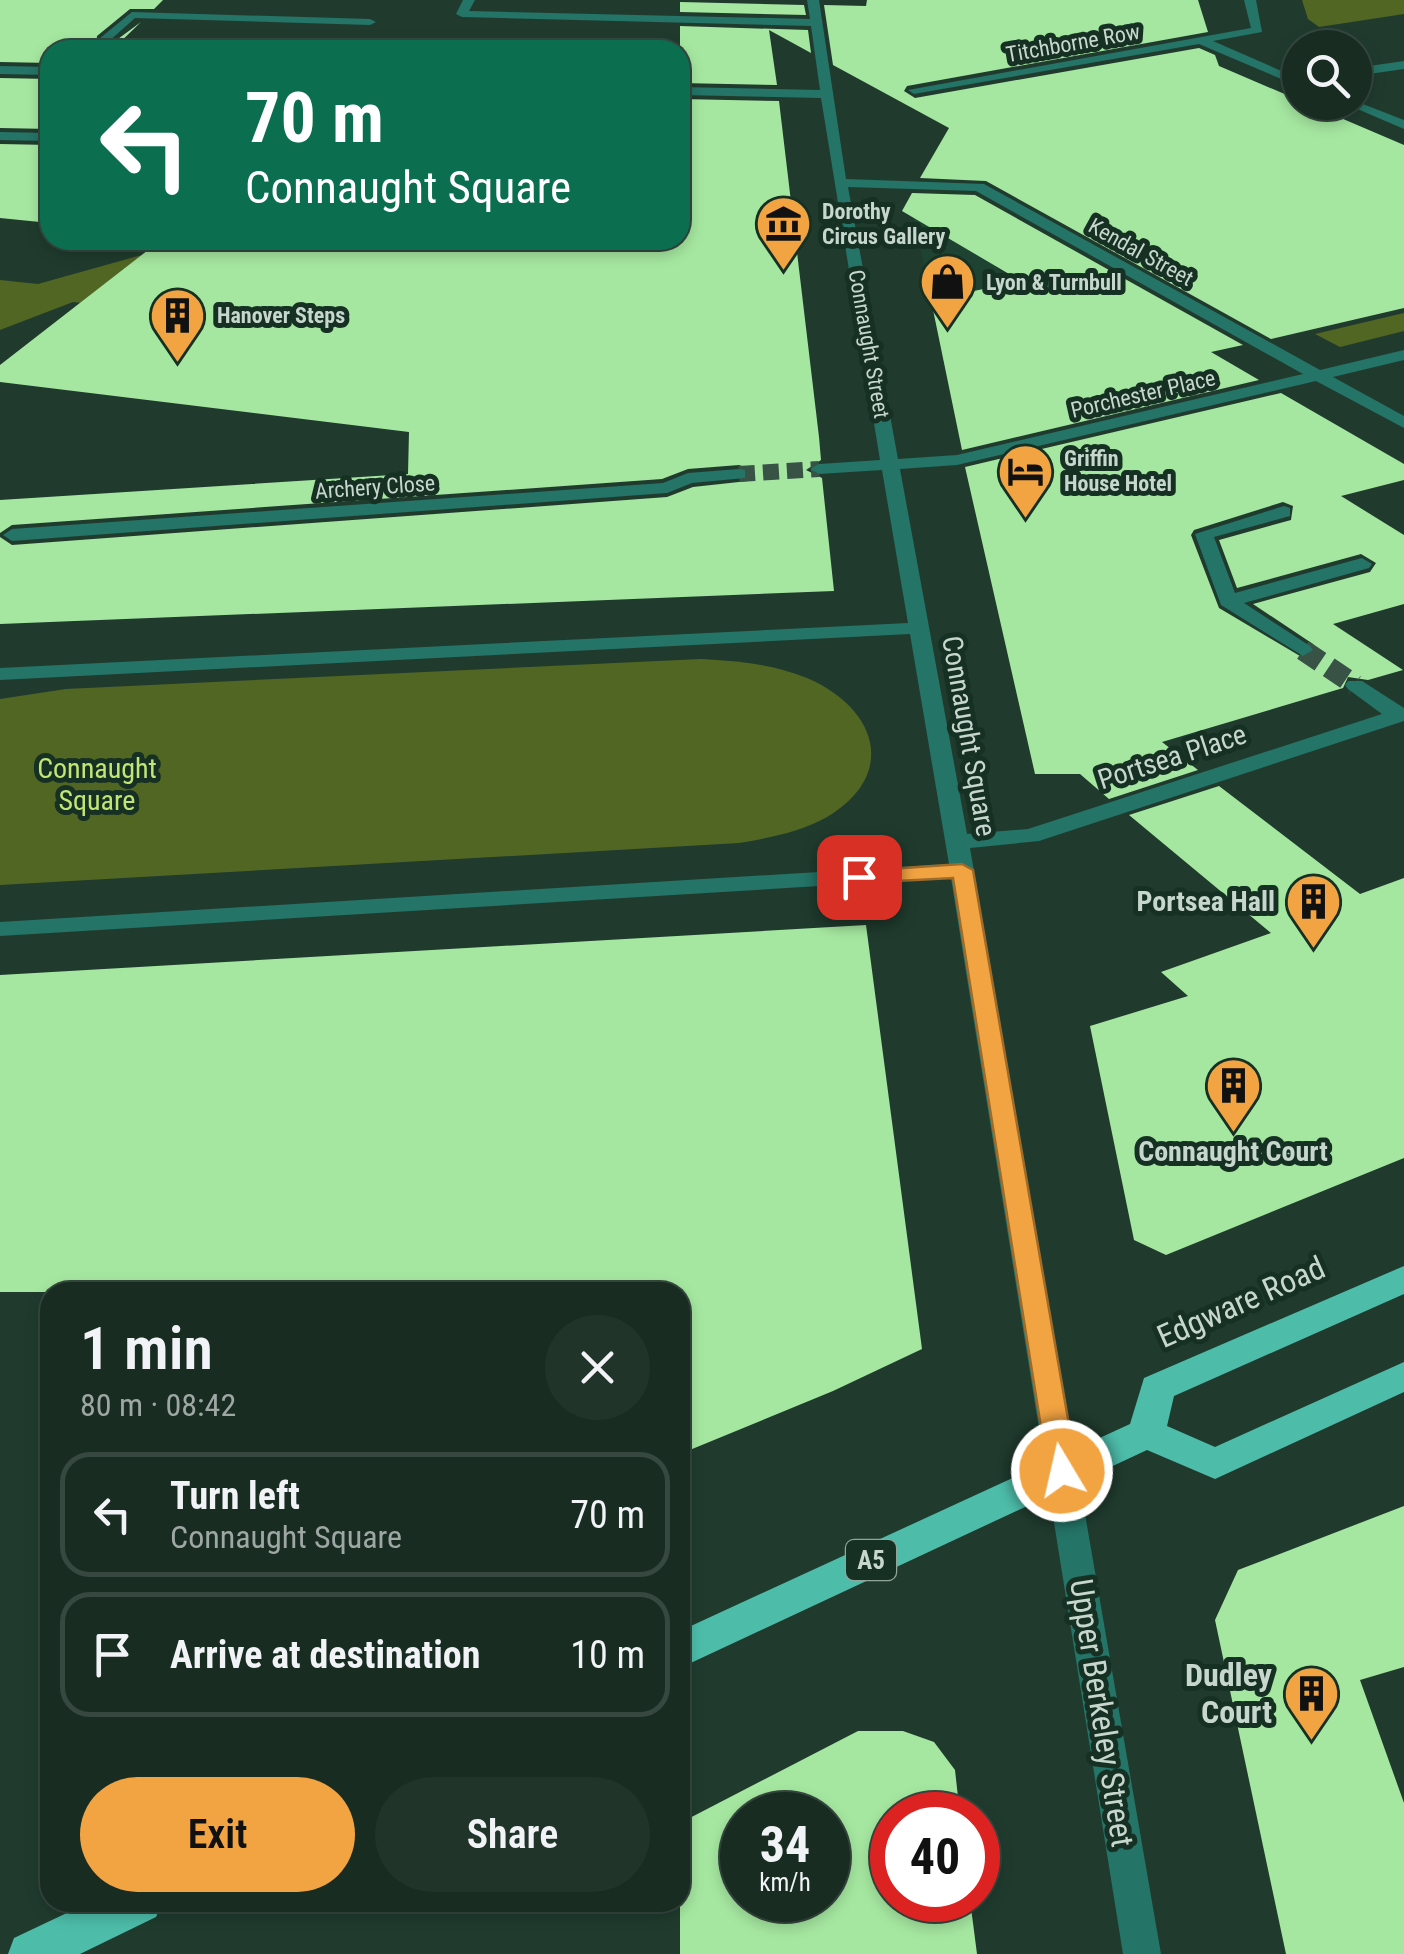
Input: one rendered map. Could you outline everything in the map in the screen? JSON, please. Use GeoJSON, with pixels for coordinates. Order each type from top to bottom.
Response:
{"type":"FeatureCollection","features":[{"type":"Feature","properties":{"kind":"highway","name":"Edgware Road"},"geometry":{"type":"LineString","coordinates":[[1146,1434],[1156,1388],[1404,1279]]}},
{"type":"Feature","properties":{"kind":"highway"},"geometry":{"type":"LineString","coordinates":[[1146,1434],[1216,1464],[1404,1376]]}},
{"type":"Feature","properties":{"kind":"highway","name":"A5"},"geometry":{"type":"LineString","coordinates":[[690,1645],[1146,1434]]}},
{"type":"Feature","properties":{"kind":"highway"},"geometry":{"type":"LineString","coordinates":[[31,1954],[119,1912]]}},
{"type":"Feature","properties":{"kind":"street"},"geometry":{"type":"LineString","coordinates":[[469,0],[462,14],[816,23]]}},
{"type":"Feature","properties":{"kind":"street","name":"Connaught Street"},"geometry":{"type":"LineString","coordinates":[[813,0],[840,182],[919,628]]}},
{"type":"Feature","properties":{"kind":"street","name":"Titchborne Row"},"geometry":{"type":"LineString","coordinates":[[914,90],[1258,30],[1252,20],[1250,0]]}},
{"type":"Feature","properties":{"kind":"street"},"geometry":{"type":"LineString","coordinates":[[104,40],[132,15],[370,22]]}},
{"type":"Feature","properties":{"kind":"street"},"geometry":{"type":"LineString","coordinates":[[1204,41],[1282,75]]}},
{"type":"Feature","properties":{"kind":"street"},"geometry":{"type":"LineString","coordinates":[[1372,69],[1404,64]]}},
{"type":"Feature","properties":{"kind":"street"},"geometry":{"type":"LineString","coordinates":[[0,70],[40,71]]}},
{"type":"Feature","properties":{"kind":"street"},"geometry":{"type":"LineString","coordinates":[[690,90],[826,94]]}},
{"type":"Feature","properties":{"kind":"street"},"geometry":{"type":"LineString","coordinates":[[1372,112],[1404,125]]}},
{"type":"Feature","properties":{"kind":"street"},"geometry":{"type":"LineString","coordinates":[[0,136],[40,137]]}},
{"type":"Feature","properties":{"kind":"street","name":"Kendal Street"},"geometry":{"type":"LineString","coordinates":[[840,182],[980,188],[1404,423]]}},
{"type":"Feature","properties":{"kind":"street","name":"Porchester Place"},"geometry":{"type":"LineString","coordinates":[[890,464],[960,459],[1404,355]]}},
{"type":"Feature","properties":{"kind":"street"},"geometry":{"type":"LineString","coordinates":[[820,468],[890,464]]}},
{"type":"Feature","properties":{"kind":"street","name":"Archery Close"},"geometry":{"type":"LineString","coordinates":[[12,535],[667,488],[688,478],[739,474]]}},
{"type":"Feature","properties":{"kind":"street"},"geometry":{"type":"LineString","coordinates":[[1284,512],[1204,534],[1228,601],[1303,650]]}},
{"type":"Feature","properties":{"kind":"street"},"geometry":{"type":"LineString","coordinates":[[1228,601],[1362,564]]}},
{"type":"Feature","properties":{"kind":"street","name":"Connaught Square"},"geometry":{"type":"LineString","coordinates":[[0,674],[919,628],[960,856],[0,930]]}},
{"type":"Feature","properties":{"kind":"street"},"geometry":{"type":"LineString","coordinates":[[1354,685],[1401,715]]}},
{"type":"Feature","properties":{"kind":"street","name":"Portsea Place"},"geometry":{"type":"LineString","coordinates":[[960,856],[1401,715]]}},
{"type":"Feature","properties":{"kind":"street"},"geometry":{"type":"LineString","coordinates":[[960,856],[1062,1471]]}},
{"type":"Feature","properties":{"kind":"street","name":"Upper Berkeley Street"},"geometry":{"type":"LineString","coordinates":[[1062,1471],[1142,1954]]}},
{"type":"Feature","properties":{"kind":"shaded area"},"geometry":{"type":"Polygon","coordinates":[[[914,195],[971,236],[1066,353],[962,426],[957,424],[910,199],[914,195]]]}},
{"type":"Feature","properties":{"kind":"green space"},"geometry":{"type":"Polygon","coordinates":[[[1302,0],[1404,0],[1404,14],[1319,27],[1308,19],[1302,0]]]}},
{"type":"Feature","properties":{"kind":"green space"},"geometry":{"type":"Polygon","coordinates":[[[196,250],[386,338],[73,302],[0,330],[0,280],[38,284],[138,256],[196,250]]]}},
{"type":"Feature","properties":{"kind":"green space"},"geometry":{"type":"Polygon","coordinates":[[[1404,313],[1404,331],[1340,347],[1315,334],[1404,313]]]}},
{"type":"Feature","properties":{"kind":"green space","name":"Connaught Square"},"geometry":{"type":"Polygon","coordinates":[[[701,659],[755,664],[794,673],[830,690],[849,706],[870,742],[871,761],[864,781],[850,800],[806,827],[739,843],[0,885],[0,699],[66,689],[701,659]]]}},
{"type":"Feature","properties":{"kind":"building"},"geometry":{"type":"Polygon","coordinates":[[[0,0],[163,0],[154,9],[130,9],[97,40],[40,40],[40,63],[0,62],[0,0]]]}},
{"type":"Feature","properties":{"kind":"building"},"geometry":{"type":"Polygon","coordinates":[[[867,0],[1198,0],[1208,32],[907,86],[904,91],[915,98],[1199,48],[1215,55],[1219,66],[1282,93],[1282,120],[1345,120],[1404,145],[1404,308],[1271,339],[986,181],[920,178],[949,128],[833,65],[824,5],[866,6],[867,0]]]}},
{"type":"Feature","properties":{"kind":"building"},"geometry":{"type":"Polygon","coordinates":[[[680,2],[804,5],[806,15],[680,12],[680,2]]]}},
{"type":"Feature","properties":{"kind":"building"},"geometry":{"type":"Polygon","coordinates":[[[680,26],[808,30],[811,53],[769,30],[777,85],[690,83],[690,40],[680,40],[680,26]]]}},
{"type":"Feature","properties":{"kind":"building"},"geometry":{"type":"Polygon","coordinates":[[[0,78],[40,79],[40,129],[0,128],[0,78]]]}},
{"type":"Feature","properties":{"kind":"building"},"geometry":{"type":"Polygon","coordinates":[[[690,99],[779,101],[821,460],[806,470],[822,478],[834,591],[0,624],[0,537],[12,545],[667,497],[693,487],[748,481],[748,468],[739,465],[688,469],[662,479],[12,525],[0,533],[0,500],[408,474],[409,432],[0,382],[0,365],[148,250],[690,250],[690,99]]]}},
{"type":"Feature","properties":{"kind":"building"},"geometry":{"type":"Polygon","coordinates":[[[0,144],[40,145],[40,222],[0,218],[0,144]]]}},
{"type":"Feature","properties":{"kind":"building"},"geometry":{"type":"Polygon","coordinates":[[[912,193],[975,195],[1243,345],[1211,352],[1259,380],[962,450],[931,300],[1021,281],[902,211],[912,193]]]}},
{"type":"Feature","properties":{"kind":"building"},"geometry":{"type":"Polygon","coordinates":[[[1281,393],[1404,464],[1404,480],[1341,496],[1404,535],[1404,604],[1333,624],[1403,670],[1368,680],[1348,677],[1343,688],[1162,742],[1198,770],[1109,799],[1080,774],[1035,774],[965,467],[1281,393]],[[1283,502],[1194,530],[1191,535],[1219,608],[1305,659],[1317,651],[1313,644],[1253,604],[1370,572],[1376,563],[1361,554],[1237,588],[1219,540],[1291,520],[1293,506],[1283,502]]]}},
{"type":"Feature","properties":{"kind":"building"},"geometry":{"type":"Polygon","coordinates":[[[1219,786],[1360,894],[1404,878],[1404,1158],[1166,1255],[1134,1240],[1090,1026],[1188,996],[1161,972],[1271,933],[1129,815],[1219,786]]]}},
{"type":"Feature","properties":{"kind":"building"},"geometry":{"type":"Polygon","coordinates":[[[866,925],[922,1349],[833,1391],[690,1450],[690,1282],[40,1282],[40,1292],[0,1292],[0,975],[866,925]]]}},
{"type":"Feature","properties":{"kind":"building","name":"Dudley Court"},"geometry":{"type":"Polygon","coordinates":[[[1404,1506],[1404,1667],[1360,1680],[1404,1803],[1404,1954],[1286,1954],[1215,1620],[1238,1570],[1404,1506]]]}},
{"type":"Feature","properties":{"kind":"building"},"geometry":{"type":"Polygon","coordinates":[[[858,1731],[903,1731],[934,1742],[955,1770],[957,1792],[870,1792],[870,1922],[973,1922],[977,1954],[680,1954],[680,1912],[690,1912],[690,1818],[720,1802],[720,1922],[850,1922],[850,1792],[740,1792],[858,1731]]]}},
{"type":"Feature","properties":{"kind":"tunnel"},"geometry":{"type":"LineString","coordinates":[[739,474],[819,469]]}},
{"type":"Feature","properties":{"kind":"tunnel"},"geometry":{"type":"LineString","coordinates":[[1303,650],[1355,685]]}},
{"type":"Feature","properties":{"kind":"place","name":"Dorothy Circus Gallery"},"geometry":{"type":"Point","coordinates":[783,273]}},
{"type":"Feature","properties":{"kind":"place","name":"Lyon & Turnbull"},"geometry":{"type":"Point","coordinates":[947,331]}},
{"type":"Feature","properties":{"kind":"place","name":"Hanover Steps"},"geometry":{"type":"Point","coordinates":[178,364]}},
{"type":"Feature","properties":{"kind":"place","name":"Griffin House Hotel"},"geometry":{"type":"Point","coordinates":[1025,520]}},
{"type":"Feature","properties":{"kind":"place","name":"Portsea Hall"},"geometry":{"type":"Point","coordinates":[1314,950]}},
{"type":"Feature","properties":{"kind":"place","name":"Connaught Court"},"geometry":{"type":"Point","coordinates":[1233,1134]}},
{"type":"Feature","properties":{"kind":"place","name":"Dudley Court"},"geometry":{"type":"Point","coordinates":[1311,1742]}},
{"type":"Feature","properties":{"kind":"route"},"geometry":{"type":"LineString","coordinates":[[859,877],[962,870],[1062,1471]]}}]}
